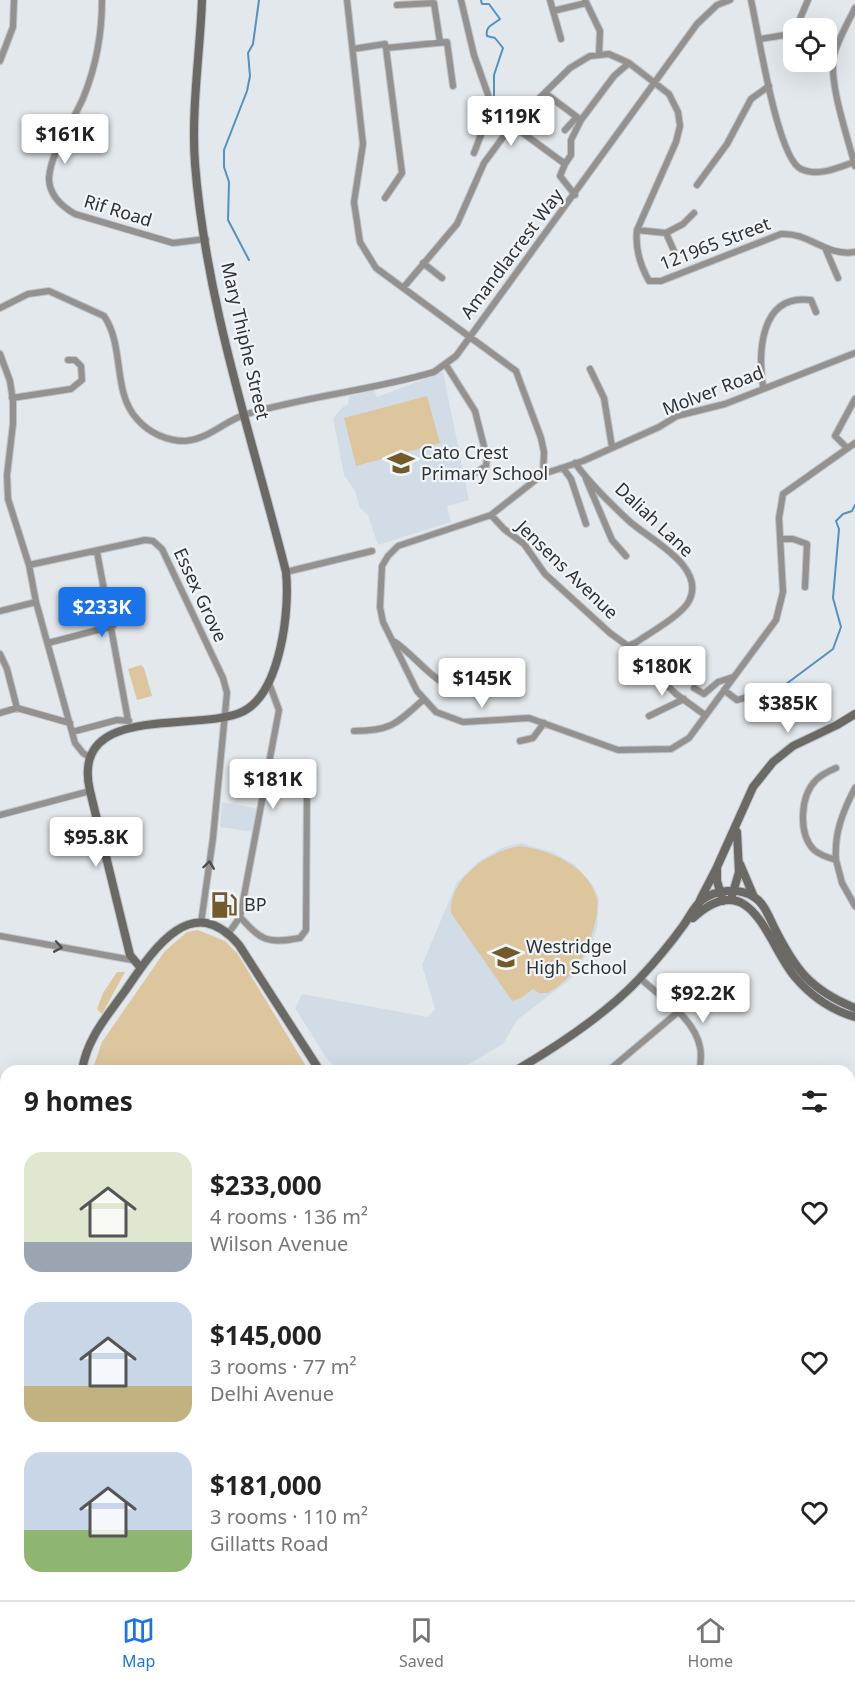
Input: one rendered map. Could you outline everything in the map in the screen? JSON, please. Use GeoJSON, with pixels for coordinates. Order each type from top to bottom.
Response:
{"type":"FeatureCollection","features":[{"type":"Feature","properties":{"kind":"main road","name":"Mary Thiphe Street"},"geometry":{"type":"LineString","coordinates":[[202,0],[195,153],[206,239],[222,328],[286,572],[286,609],[269,683]]}},
{"type":"Feature","properties":{"kind":"main road"},"geometry":{"type":"LineString","coordinates":[[140,966],[132,960],[90,791],[87,777],[91,758],[104,740],[129,724],[225,718],[244,710],[253,703],[269,683]]}},
{"type":"Feature","properties":{"kind":"main road"},"geometry":{"type":"LineString","coordinates":[[523,1065],[575,1031],[640,978],[683,926],[698,903],[738,826],[753,787],[772,762],[794,746],[855,714]]}},
{"type":"Feature","properties":{"kind":"main road"},"geometry":{"type":"LineString","coordinates":[[683,926],[702,909],[734,891],[738,878],[738,826]]}},
{"type":"Feature","properties":{"kind":"main road"},"geometry":{"type":"LineString","coordinates":[[738,858],[754,897],[766,911],[791,958],[809,982],[837,1000],[855,1008]]}},
{"type":"Feature","properties":{"kind":"main road"},"geometry":{"type":"LineString","coordinates":[[717,867],[724,898]]}},
{"type":"Feature","properties":{"kind":"main road"},"geometry":{"type":"LineString","coordinates":[[734,891],[754,897]]}},
{"type":"Feature","properties":{"kind":"main road"},"geometry":{"type":"LineString","coordinates":[[698,903],[724,898],[744,904],[756,913],[782,960],[812,996],[855,1017]]}},
{"type":"Feature","properties":{"kind":"main road"},"geometry":{"type":"LineString","coordinates":[[82,1065],[93,1036],[140,966],[172,932],[187,925],[201,923],[228,934],[269,990],[316,1065]]}},
{"type":"Feature","properties":{"kind":"street"},"geometry":{"type":"LineString","coordinates":[[0,61],[13,27],[14,0]]}},
{"type":"Feature","properties":{"kind":"street","name":"Rif Road"},"geometry":{"type":"LineString","coordinates":[[102,0],[98,44],[92,73],[55,157],[49,177],[50,188],[61,205],[75,214],[173,243],[206,239]]}},
{"type":"Feature","properties":{"kind":"street"},"geometry":{"type":"LineString","coordinates":[[347,0],[363,144],[354,202],[356,229],[371,262],[511,366],[520,378],[541,438],[544,452],[543,474]]}},
{"type":"Feature","properties":{"kind":"street"},"geometry":{"type":"LineString","coordinates":[[461,0],[474,56],[492,106],[474,153]]}},
{"type":"Feature","properties":{"kind":"street"},"geometry":{"type":"LineString","coordinates":[[550,0],[561,39]]}},
{"type":"Feature","properties":{"kind":"street","name":"Amandlacrest Way"},"geometry":{"type":"LineString","coordinates":[[0,308],[28,294],[49,291],[104,316],[110,328],[129,408],[136,419],[154,434],[178,441],[200,438],[244,414],[414,378],[446,365],[575,195],[705,15],[717,5],[730,0]]}},
{"type":"Feature","properties":{"kind":"street"},"geometry":{"type":"LineString","coordinates":[[751,0],[783,142],[792,163],[802,170],[816,172],[854,164],[833,79],[833,65],[837,46],[855,8]]}},
{"type":"Feature","properties":{"kind":"street"},"geometry":{"type":"LineString","coordinates":[[800,18],[808,0]]}},
{"type":"Feature","properties":{"kind":"street"},"geometry":{"type":"LineString","coordinates":[[552,11],[585,1],[600,31],[599,54]]}},
{"type":"Feature","properties":{"kind":"street"},"geometry":{"type":"LineString","coordinates":[[397,5],[434,3],[440,42]]}},
{"type":"Feature","properties":{"kind":"street"},"geometry":{"type":"LineString","coordinates":[[760,39],[783,36]]}},
{"type":"Feature","properties":{"kind":"street"},"geometry":{"type":"LineString","coordinates":[[385,198],[402,173],[386,48],[440,42],[449,44],[453,86]]}},
{"type":"Feature","properties":{"kind":"street"},"geometry":{"type":"LineString","coordinates":[[353,49],[385,44]]}},
{"type":"Feature","properties":{"kind":"street"},"geometry":{"type":"LineString","coordinates":[[403,288],[457,224],[484,162],[512,125],[578,62],[599,54],[615,56],[629,63],[656,83],[674,100],[680,126],[676,142],[637,230],[666,232],[683,224],[694,213]]}},
{"type":"Feature","properties":{"kind":"street"},"geometry":{"type":"LineString","coordinates":[[565,130],[579,119],[614,76],[629,63]]}},
{"type":"Feature","properties":{"kind":"street"},"geometry":{"type":"LineString","coordinates":[[697,185],[727,144],[751,99],[769,86]]}},
{"type":"Feature","properties":{"kind":"street"},"geometry":{"type":"LineString","coordinates":[[545,93],[579,119]]}},
{"type":"Feature","properties":{"kind":"street"},"geometry":{"type":"LineString","coordinates":[[575,195],[560,176],[570,154],[571,140],[579,119]]}},
{"type":"Feature","properties":{"kind":"street"},"geometry":{"type":"LineString","coordinates":[[512,125],[565,164]]}},
{"type":"Feature","properties":{"kind":"street","name":"121965 Street"},"geometry":{"type":"LineString","coordinates":[[637,230],[636,244],[639,258],[649,281],[653,283],[781,234],[798,235],[826,250],[855,252]]}},
{"type":"Feature","properties":{"kind":"street"},"geometry":{"type":"LineString","coordinates":[[666,232],[674,251]]}},
{"type":"Feature","properties":{"kind":"street"},"geometry":{"type":"LineString","coordinates":[[826,250],[838,278]]}},
{"type":"Feature","properties":{"kind":"street"},"geometry":{"type":"LineString","coordinates":[[423,263],[442,278]]}},
{"type":"Feature","properties":{"kind":"street"},"geometry":{"type":"LineString","coordinates":[[763,387],[760,350],[775,311],[782,305],[802,299],[813,301],[816,312]]}},
{"type":"Feature","properties":{"kind":"street","name":"Molver Road"},"geometry":{"type":"LineString","coordinates":[[395,641],[383,622],[380,607],[382,566],[391,552],[407,542],[491,515],[543,474],[575,464],[659,428],[677,416],[705,411],[855,353]]}},
{"type":"Feature","properties":{"kind":"street"},"geometry":{"type":"LineString","coordinates":[[0,354],[10,381],[12,398],[13,424],[7,475],[8,499],[29,565],[36,602],[72,732],[78,748],[91,758]]}},
{"type":"Feature","properties":{"kind":"street"},"geometry":{"type":"LineString","coordinates":[[12,398],[71,389],[77,386],[82,378],[81,366],[75,360],[68,360]]}},
{"type":"Feature","properties":{"kind":"street"},"geometry":{"type":"LineString","coordinates":[[446,365],[472,403],[487,454],[486,466],[472,475]]}},
{"type":"Feature","properties":{"kind":"street"},"geometry":{"type":"LineString","coordinates":[[590,369],[604,398],[612,447]]}},
{"type":"Feature","properties":{"kind":"street"},"geometry":{"type":"LineString","coordinates":[[847,448],[835,436],[855,399]]}},
{"type":"Feature","properties":{"kind":"street"},"geometry":{"type":"LineString","coordinates":[[395,641],[408,673],[424,699],[436,712],[463,722],[518,717],[544,723],[613,749],[677,747],[689,738],[771,629],[781,606],[783,592],[780,506],[783,494],[855,443]]}},
{"type":"Feature","properties":{"kind":"street","name":"Daliah Lane"},"geometry":{"type":"LineString","coordinates":[[575,464],[629,521],[682,564],[693,586],[689,602],[677,614],[635,644],[627,646]]}},
{"type":"Feature","properties":{"kind":"street"},"geometry":{"type":"LineString","coordinates":[[563,468],[571,479],[586,524]]}},
{"type":"Feature","properties":{"kind":"street"},"geometry":{"type":"LineString","coordinates":[[584,476],[612,540],[626,556]]}},
{"type":"Feature","properties":{"kind":"street","name":"Jensens Avenue"},"geometry":{"type":"LineString","coordinates":[[491,515],[504,529],[524,544],[545,574],[684,699],[705,715]]}},
{"type":"Feature","properties":{"kind":"street"},"geometry":{"type":"LineString","coordinates":[[780,539],[793,539],[807,544],[805,587]]}},
{"type":"Feature","properties":{"kind":"street","name":"Essex Grove"},"geometry":{"type":"LineString","coordinates":[[29,565],[148,540],[162,549],[223,678],[227,693],[213,838],[201,923]]}},
{"type":"Feature","properties":{"kind":"street"},"geometry":{"type":"LineString","coordinates":[[286,572],[372,551]]}},
{"type":"Feature","properties":{"kind":"street"},"geometry":{"type":"LineString","coordinates":[[72,732],[117,720],[129,724],[98,552]]}},
{"type":"Feature","properties":{"kind":"street"},"geometry":{"type":"LineString","coordinates":[[0,611],[36,602]]}},
{"type":"Feature","properties":{"kind":"street"},"geometry":{"type":"LineString","coordinates":[[48,643],[112,626]]}},
{"type":"Feature","properties":{"kind":"street"},"geometry":{"type":"LineString","coordinates":[[395,641],[413,655],[432,678],[444,685],[473,692]]}},
{"type":"Feature","properties":{"kind":"street"},"geometry":{"type":"LineString","coordinates":[[0,654],[7,669],[17,708]]}},
{"type":"Feature","properties":{"kind":"street"},"geometry":{"type":"LineString","coordinates":[[693,688],[704,694],[718,682],[734,676]]}},
{"type":"Feature","properties":{"kind":"street"},"geometry":{"type":"LineString","coordinates":[[228,934],[240,917],[279,710],[269,683]]}},
{"type":"Feature","properties":{"kind":"street"},"geometry":{"type":"LineString","coordinates":[[724,690],[737,700],[748,697]]}},
{"type":"Feature","properties":{"kind":"street"},"geometry":{"type":"LineString","coordinates":[[354,731],[379,731],[400,720],[424,699]]}},
{"type":"Feature","properties":{"kind":"street"},"geometry":{"type":"LineString","coordinates":[[649,716],[684,699]]}},
{"type":"Feature","properties":{"kind":"street"},"geometry":{"type":"LineString","coordinates":[[0,713],[17,708],[70,723]]}},
{"type":"Feature","properties":{"kind":"street"},"geometry":{"type":"LineString","coordinates":[[520,741],[533,738],[544,723]]}},
{"type":"Feature","properties":{"kind":"street"},"geometry":{"type":"LineString","coordinates":[[836,768],[818,778],[810,787],[803,825],[805,834],[815,850],[836,860]]}},
{"type":"Feature","properties":{"kind":"street"},"geometry":{"type":"LineString","coordinates":[[240,917],[265,940],[300,938],[306,930],[307,786],[303,779],[296,776],[267,777]]}},
{"type":"Feature","properties":{"kind":"street"},"geometry":{"type":"LineString","coordinates":[[855,788],[840,821],[835,845],[842,883],[855,906]]}},
{"type":"Feature","properties":{"kind":"street"},"geometry":{"type":"LineString","coordinates":[[0,815],[90,791]]}},
{"type":"Feature","properties":{"kind":"street"},"geometry":{"type":"LineString","coordinates":[[0,936],[132,960]]}},
{"type":"Feature","properties":{"kind":"street"},"geometry":{"type":"LineString","coordinates":[[640,978],[678,1012],[694,1032],[700,1047],[699,1065]]}},
{"type":"Feature","properties":{"kind":"street"},"geometry":{"type":"LineString","coordinates":[[615,1065],[678,1012]]}},
{"type":"Feature","properties":{"kind":"shaded area","name":"Cato Crest Primary School"},"geometry":{"type":"Polygon","coordinates":[[[443,372],[469,500],[447,506],[451,522],[378,545],[368,515],[360,508],[355,491],[344,475],[333,418],[344,406],[348,405],[349,396],[374,390],[377,397],[443,372]]]}},
{"type":"Feature","properties":{"kind":"shaded area"},"geometry":{"type":"Polygon","coordinates":[[[427,396],[440,443],[356,466],[344,418],[427,396]]]}},
{"type":"Feature","properties":{"kind":"shaded area"},"geometry":{"type":"Polygon","coordinates":[[[141,665],[144,668],[152,696],[137,700],[128,669],[141,665]]]}},
{"type":"Feature","properties":{"kind":"shaded area"},"geometry":{"type":"Polygon","coordinates":[[[222,802],[258,809],[254,832],[220,827],[222,802]]]}},
{"type":"Feature","properties":{"kind":"shaded area","name":"Westridge High School"},"geometry":{"type":"Polygon","coordinates":[[[521,843],[552,852],[574,864],[592,884],[599,898],[597,928],[589,950],[572,978],[517,1020],[503,1044],[467,1065],[334,1065],[327,1059],[295,1008],[302,994],[428,1017],[435,1009],[422,965],[457,882],[479,861],[504,847],[521,843]]]}},
{"type":"Feature","properties":{"kind":"shaded area"},"geometry":{"type":"Polygon","coordinates":[[[520,846],[544,851],[577,869],[593,887],[597,909],[587,949],[569,977],[548,993],[539,993],[533,989],[521,998],[512,1001],[451,913],[452,900],[457,888],[473,868],[496,854],[520,846]]]}},
{"type":"Feature","properties":{"kind":"shaded area"},"geometry":{"type":"Polygon","coordinates":[[[198,930],[225,941],[237,953],[305,1065],[94,1065],[102,1042],[165,951],[187,932],[198,930]]]}},
{"type":"Feature","properties":{"kind":"shaded area"},"geometry":{"type":"Polygon","coordinates":[[[117,972],[125,972],[102,1014],[97,1009],[103,993],[117,972]]]}},
{"type":"Feature","properties":{"kind":"waterway"},"geometry":{"type":"LineString","coordinates":[[249,260],[228,220],[229,182],[224,167],[224,150],[247,91],[250,76],[248,53],[253,44],[259,0]]}},
{"type":"Feature","properties":{"kind":"waterway"},"geometry":{"type":"LineString","coordinates":[[481,0],[482,4],[489,4],[500,19],[487,30],[487,36],[495,38],[503,48],[494,75],[494,108],[500,114],[499,125]]}},
{"type":"Feature","properties":{"kind":"waterway"},"geometry":{"type":"LineString","coordinates":[[762,702],[833,649],[841,627],[833,598],[839,529],[836,521],[843,514],[852,511],[855,505]]}},
{"type":"Feature","properties":{"kind":"place","name":"Cato Crest Primary School"},"geometry":{"type":"Point","coordinates":[401,463]}},
{"type":"Feature","properties":{"kind":"place","name":"BP"},"geometry":{"type":"Point","coordinates":[224,905]}},
{"type":"Feature","properties":{"kind":"place","name":"Westridge High School"},"geometry":{"type":"Point","coordinates":[506,957]}}]}
